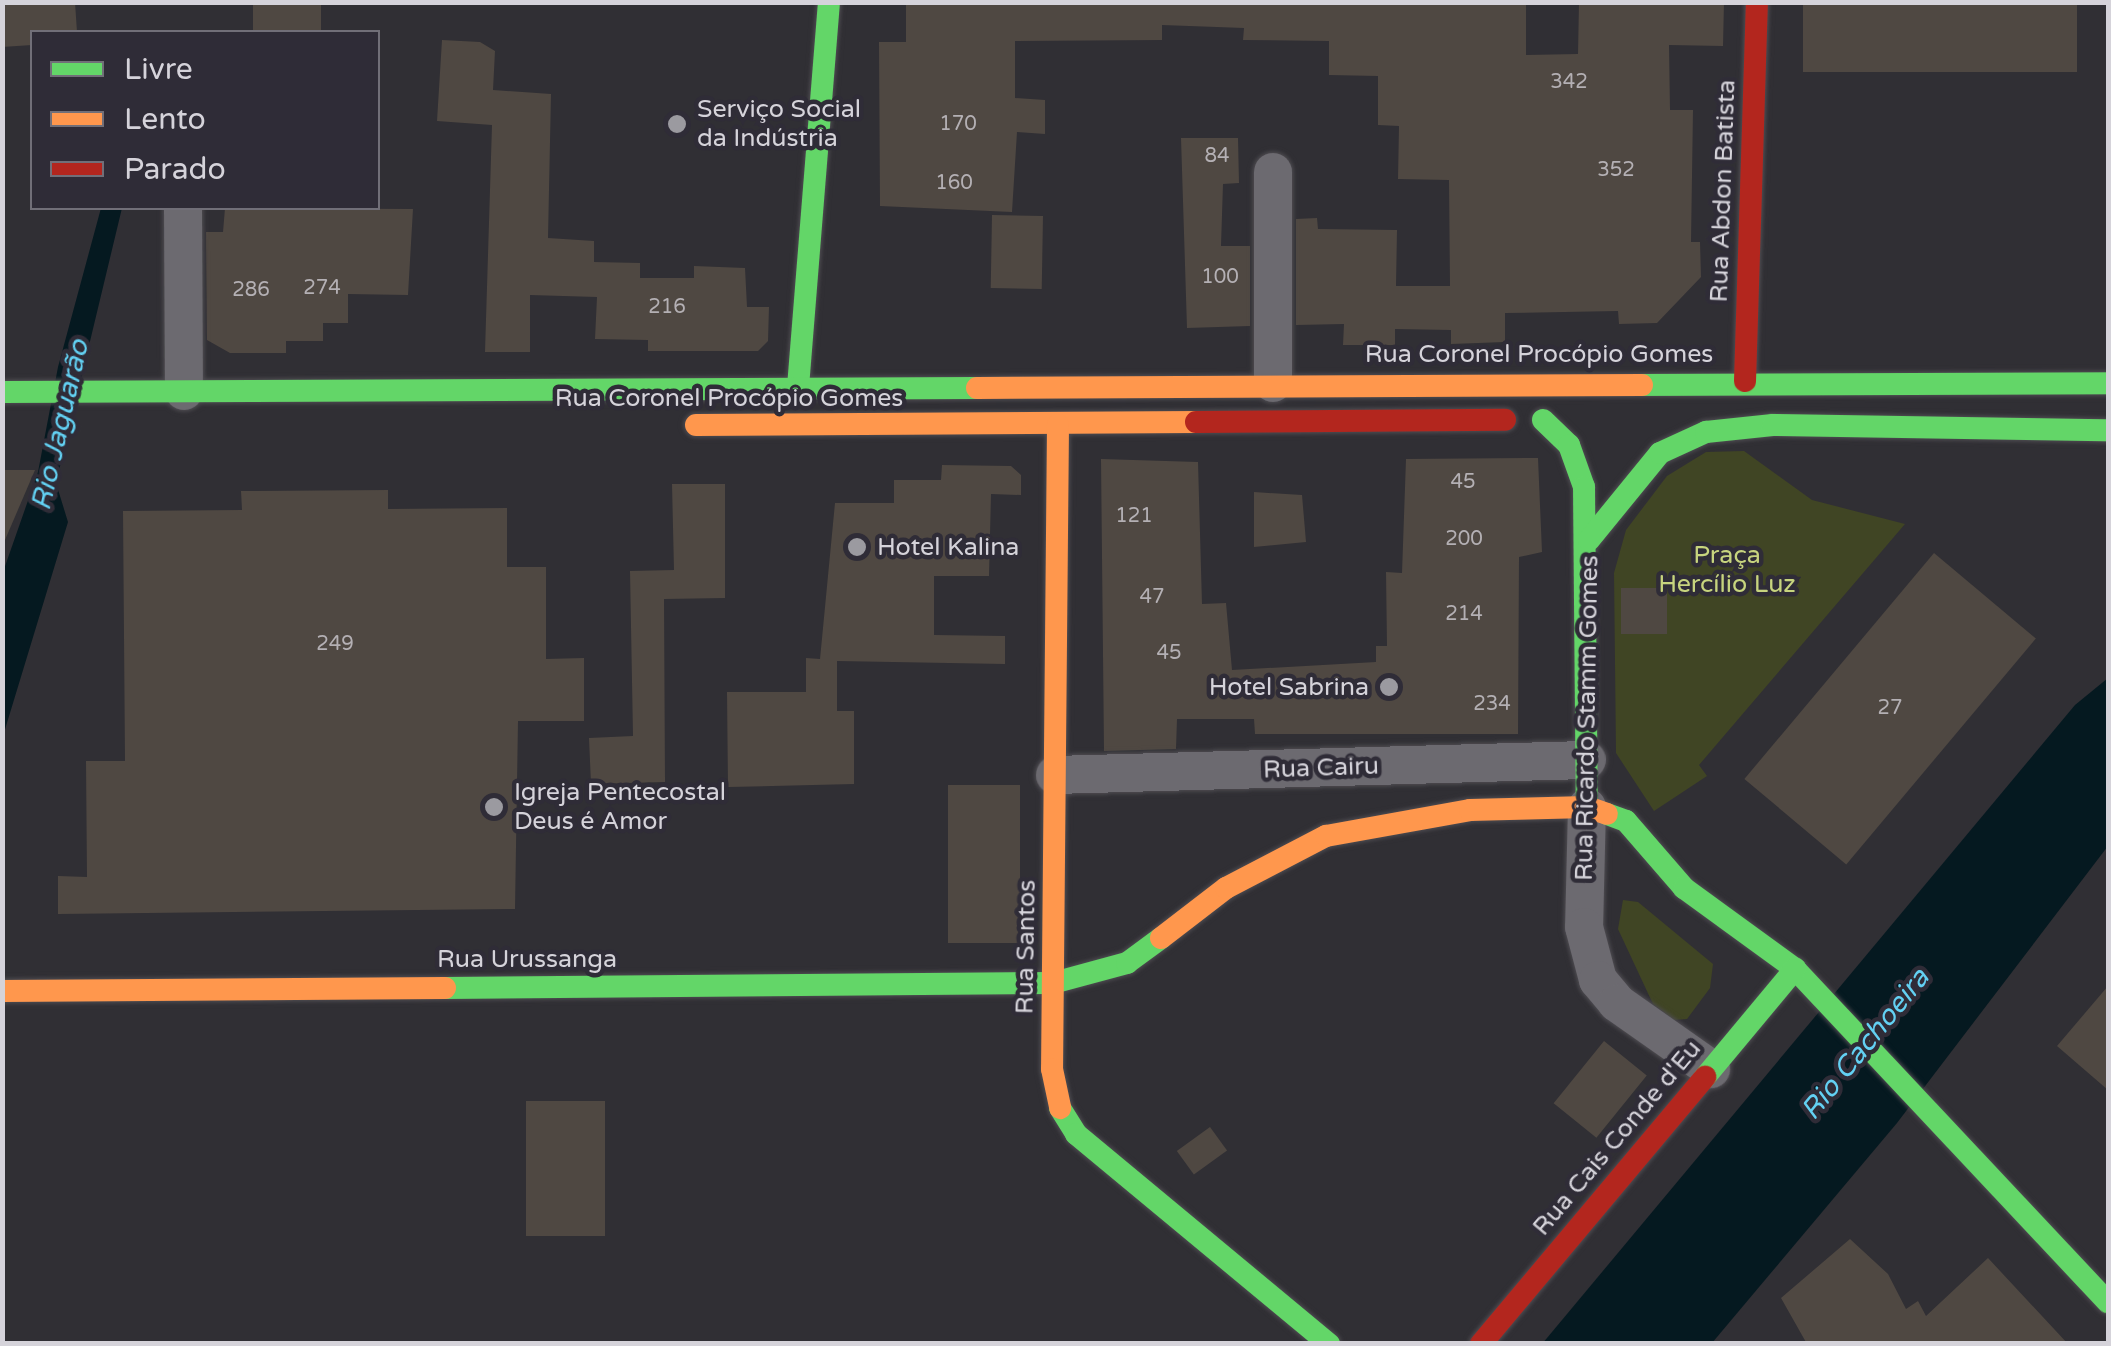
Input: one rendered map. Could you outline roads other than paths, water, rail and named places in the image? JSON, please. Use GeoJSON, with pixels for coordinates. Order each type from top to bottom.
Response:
{"type":"FeatureCollection","features":[{"type":"Feature","properties":{"kind":"main road"},"geometry":{"type":"LineString","coordinates":[[798,387],[830,2]]}},
{"type":"Feature","properties":{"kind":"main road","name":"Rua Abdon Batista"},"geometry":{"type":"LineString","coordinates":[[1745,380],[1757,2]]}},
{"type":"Feature","properties":{"kind":"main road"},"geometry":{"type":"LineString","coordinates":[[1745,380],[2108,383]]}},
{"type":"Feature","properties":{"kind":"main road"},"geometry":{"type":"LineString","coordinates":[[1745,380],[1773,425]]}},
{"type":"Feature","properties":{"kind":"main road","name":"Rua Coronel Procópio Gomes"},"geometry":{"type":"LineString","coordinates":[[2,392],[1745,380]]}},
{"type":"Feature","properties":{"kind":"main road","name":"Rua Coronel Procópio Gomes"},"geometry":{"type":"LineString","coordinates":[[1680,412],[1745,380]]}},
{"type":"Feature","properties":{"kind":"main road"},"geometry":{"type":"LineString","coordinates":[[1543,420],[1578,463],[1589,540]]}},
{"type":"Feature","properties":{"kind":"main road","name":"Rua Coronel Procópio Gomes"},"geometry":{"type":"LineString","coordinates":[[676,426],[1577,420]]}},
{"type":"Feature","properties":{"kind":"main road","name":"Rua Santos"},"geometry":{"type":"LineString","coordinates":[[1058,424],[1052,1069],[1061,1114],[1076,1134],[1329,1344]]}},
{"type":"Feature","properties":{"kind":"main road","name":"Rua Ricardo Stamm Gomes"},"geometry":{"type":"LineString","coordinates":[[1587,807],[1589,540],[1660,453],[1706,432],[1773,425],[2108,430]]}},
{"type":"Feature","properties":{"kind":"main road"},"geometry":{"type":"LineString","coordinates":[[1587,807],[1626,821],[1684,888],[1795,969],[2108,1302]]}},
{"type":"Feature","properties":{"kind":"main road","name":"Rua Urussanga"},"geometry":{"type":"LineString","coordinates":[[2,991],[1053,983],[1127,963],[1226,888],[1326,836],[1470,810],[1587,807]]}},
{"type":"Feature","properties":{"kind":"main road","name":"Rua Cais Conde d'Eu"},"geometry":{"type":"LineString","coordinates":[[1481,1344],[1795,969]]}},
{"type":"Feature","properties":{"kind":"street"},"geometry":{"type":"LineString","coordinates":[[1273,172],[1273,383]]}},
{"type":"Feature","properties":{"kind":"street"},"geometry":{"type":"LineString","coordinates":[[183,210],[184,391]]}},
{"type":"Feature","properties":{"kind":"street","name":"Rua Cairu"},"geometry":{"type":"LineString","coordinates":[[1055,775],[1587,760]]}},
{"type":"Feature","properties":{"kind":"street","name":"Rua Ricardo Stamm Gomes"},"geometry":{"type":"LineString","coordinates":[[1587,807],[1584,927],[1598,980],[1617,1003],[1711,1069]]}},
{"type":"Feature","properties":{"kind":"water","name":"Rio Jaguarão"},"geometry":{"type":"Polygon","coordinates":[[[100,210],[122,210],[56,483],[68,522],[3,736],[3,572],[38,472],[58,367],[100,210]]]}},
{"type":"Feature","properties":{"kind":"water","name":"Rio Cachoeira"},"geometry":{"type":"Polygon","coordinates":[[[2108,678],[2108,846],[1897,1123],[1712,1343],[1542,1344],[2075,705],[2108,678]]]}},
{"type":"Feature","properties":{"kind":"place","name":"Serviço Social da Indústria"},"geometry":{"type":"Point","coordinates":[677,124]}},
{"type":"Feature","properties":{"kind":"place","name":"Hotel Kalina"},"geometry":{"type":"Point","coordinates":[857,547]}},
{"type":"Feature","properties":{"kind":"place","name":"Hotel Sabrina"},"geometry":{"type":"Point","coordinates":[1389,687]}},
{"type":"Feature","properties":{"kind":"place","name":"Igreja Pentecostal Deus é Amor"},"geometry":{"type":"Point","coordinates":[494,807]}},
{"type":"Feature","properties":{"kind":"park label","name":"Praça Hercílio Luz"},"geometry":{"type":"Point","coordinates":[1727,570]}}]}
